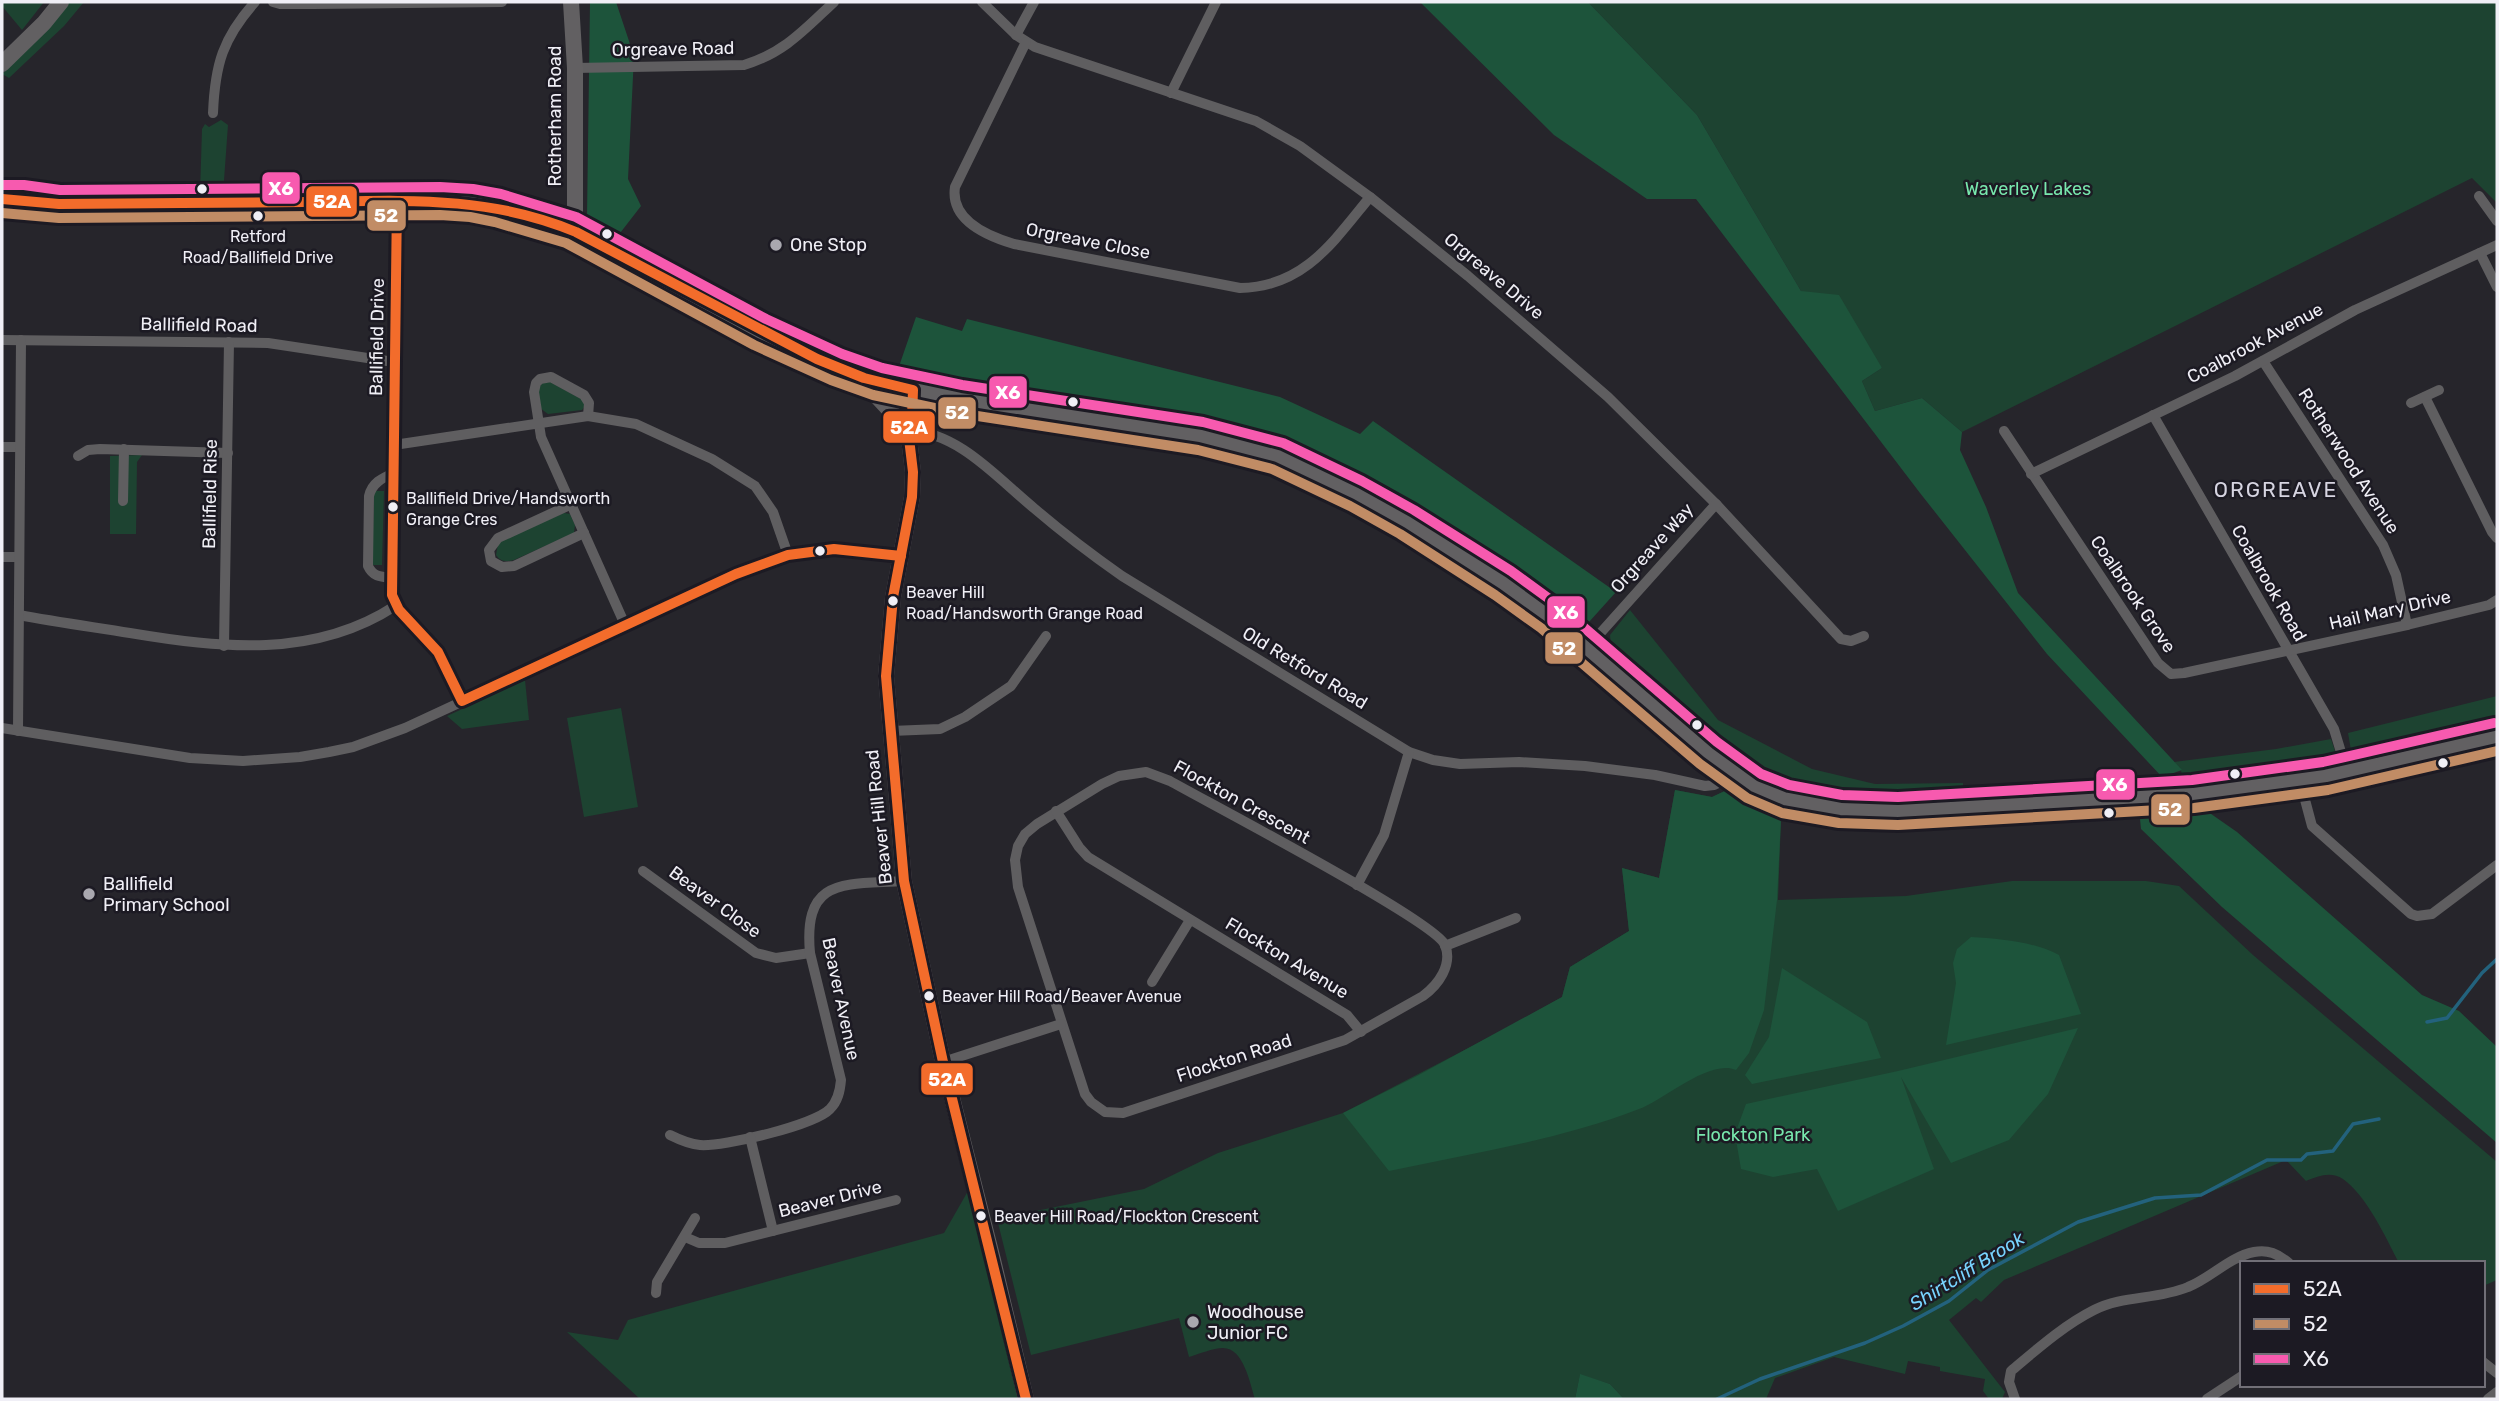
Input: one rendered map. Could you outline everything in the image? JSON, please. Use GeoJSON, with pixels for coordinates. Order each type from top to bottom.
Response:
{"type":"FeatureCollection","features":[{"type":"Feature","properties":{"kind":"main road"},"geometry":{"type":"LineString","coordinates":[[2,64],[40,28],[61,2]]}},
{"type":"Feature","properties":{"kind":"main road","name":"Rotherham Road"},"geometry":{"type":"LineString","coordinates":[[571,2],[575,68],[575,217],[571,230]]}},
{"type":"Feature","properties":{"kind":"main road"},"geometry":{"type":"LineString","coordinates":[[2,199],[59,204],[397,201],[472,203],[528,215],[571,230],[760,332],[857,375],[895,387],[1201,436],[1277,456],[1407,522],[1503,583],[1587,648],[1736,774],[1783,798],[1840,808],[1876,810],[2115,800],[2300,781],[2497,737]]}},
{"type":"Feature","properties":{"kind":"main road"},"geometry":{"type":"LineString","coordinates":[[2,212],[22,212],[59,204]]}},
{"type":"Feature","properties":{"kind":"main road"},"geometry":{"type":"LineString","coordinates":[[857,375],[905,426]]}},
{"type":"Feature","properties":{"kind":"main road","name":"Beaver Hill Road"},"geometry":{"type":"LineString","coordinates":[[895,387],[897,410],[905,426],[913,472],[912,497],[886,651],[904,881],[943,1062],[1026,1399]]}},
{"type":"Feature","properties":{"kind":"main road","name":"Beaver Hill Road"},"geometry":{"type":"LineString","coordinates":[[905,426],[912,418],[913,390]]}},
{"type":"Feature","properties":{"kind":"street"},"geometry":{"type":"LineString","coordinates":[[213,113],[215,79],[223,49],[237,22],[255,2]]}},
{"type":"Feature","properties":{"kind":"street"},"geometry":{"type":"LineString","coordinates":[[273,2],[502,2]]}},
{"type":"Feature","properties":{"kind":"street","name":"Orgreave Road"},"geometry":{"type":"LineString","coordinates":[[575,68],[744,65],[767,58],[795,38],[834,2]]}},
{"type":"Feature","properties":{"kind":"street"},"geometry":{"type":"LineString","coordinates":[[982,2],[1021,38]]}},
{"type":"Feature","properties":{"kind":"street","name":"Orgreave Close"},"geometry":{"type":"LineString","coordinates":[[1034,2],[1021,38],[954,187],[953,198],[960,213],[993,238],[1240,288],[1256,288],[1286,279],[1318,258],[1370,197]]}},
{"type":"Feature","properties":{"kind":"street"},"geometry":{"type":"LineString","coordinates":[[1171,93],[1216,2]]}},
{"type":"Feature","properties":{"kind":"street","name":"Orgreave Drive"},"geometry":{"type":"LineString","coordinates":[[1021,38],[1230,112],[1268,127],[1300,146],[1370,197],[1578,370],[1716,504],[1840,639],[1851,640],[1864,636]]}},
{"type":"Feature","properties":{"kind":"street"},"geometry":{"type":"LineString","coordinates":[[2479,196],[2497,221]]}},
{"type":"Feature","properties":{"kind":"street","name":"Ballifield Drive"},"geometry":{"type":"LineString","coordinates":[[395,606],[392,578],[397,201]]}},
{"type":"Feature","properties":{"kind":"street","name":"Coalbrook Avenue"},"geometry":{"type":"LineString","coordinates":[[2031,474],[2263,360],[2355,310],[2497,245]]}},
{"type":"Feature","properties":{"kind":"street"},"geometry":{"type":"LineString","coordinates":[[2480,253],[2497,287]]}},
{"type":"Feature","properties":{"kind":"street","name":"Ballifield Road"},"geometry":{"type":"LineString","coordinates":[[2,340],[229,342],[298,346],[394,362]]}},
{"type":"Feature","properties":{"kind":"street"},"geometry":{"type":"LineString","coordinates":[[18,730],[21,340]]}},
{"type":"Feature","properties":{"kind":"street","name":"Ballifield Rise"},"geometry":{"type":"LineString","coordinates":[[224,646],[229,342]]}},
{"type":"Feature","properties":{"kind":"street","name":"Rotherwood Avenue"},"geometry":{"type":"LineString","coordinates":[[2263,360],[2387,553],[2396,575],[2407,625]]}},
{"type":"Feature","properties":{"kind":"street"},"geometry":{"type":"LineString","coordinates":[[588,416],[589,404],[584,395],[551,377],[536,383],[534,392],[541,437],[625,627]]}},
{"type":"Feature","properties":{"kind":"street"},"geometry":{"type":"LineString","coordinates":[[2411,404],[2439,390]]}},
{"type":"Feature","properties":{"kind":"street"},"geometry":{"type":"LineString","coordinates":[[2425,397],[2497,538]]}},
{"type":"Feature","properties":{"kind":"street","name":"Coalbrook Road"},"geometry":{"type":"LineString","coordinates":[[2152,415],[2334,729],[2347,772]]}},
{"type":"Feature","properties":{"kind":"street"},"geometry":{"type":"LineString","coordinates":[[394,445],[588,416],[617,419],[651,429],[744,478],[760,491],[773,512],[788,555]]}},
{"type":"Feature","properties":{"kind":"street","name":"Old Retford Road"},"geometry":{"type":"LineString","coordinates":[[905,426],[926,431],[955,444],[1089,553],[1122,576],[1409,752],[1433,760],[1460,764],[1519,762],[1585,766],[1655,775],[1705,786],[1722,782],[1736,774]]}},
{"type":"Feature","properties":{"kind":"street","name":"Coalbrook Grove"},"geometry":{"type":"LineString","coordinates":[[2004,431],[2164,669],[2177,675],[2288,650]]}},
{"type":"Feature","properties":{"kind":"street"},"geometry":{"type":"LineString","coordinates":[[2,447],[20,447]]}},
{"type":"Feature","properties":{"kind":"street"},"geometry":{"type":"LineString","coordinates":[[123,501],[124,449]]}},
{"type":"Feature","properties":{"kind":"street"},"geometry":{"type":"LineString","coordinates":[[78,456],[88,450],[124,449],[228,453]]}},
{"type":"Feature","properties":{"kind":"street"},"geometry":{"type":"LineString","coordinates":[[392,578],[377,576],[371,573],[368,566],[369,496],[370,489],[376,483],[394,473]]}},
{"type":"Feature","properties":{"kind":"street"},"geometry":{"type":"LineString","coordinates":[[572,504],[498,538],[489,550],[491,561],[502,567],[514,566],[584,533]]}},
{"type":"Feature","properties":{"kind":"street","name":"Orgreave Way"},"geometry":{"type":"LineString","coordinates":[[1587,648],[1716,504]]}},
{"type":"Feature","properties":{"kind":"street"},"geometry":{"type":"LineString","coordinates":[[2,728],[190,758],[271,760],[354,747],[405,728],[736,574],[788,555],[834,549],[901,556]]}},
{"type":"Feature","properties":{"kind":"street"},"geometry":{"type":"LineString","coordinates":[[2,557],[19,557]]}},
{"type":"Feature","properties":{"kind":"street","name":"Hail Mary Drive"},"geometry":{"type":"LineString","coordinates":[[2288,650],[2407,625],[2488,605],[2497,600]]}},
{"type":"Feature","properties":{"kind":"street"},"geometry":{"type":"LineString","coordinates":[[19,615],[224,646],[274,646],[301,643],[352,627],[395,606],[433,645],[446,664],[462,701]]}},
{"type":"Feature","properties":{"kind":"street"},"geometry":{"type":"LineString","coordinates":[[891,731],[940,729],[965,717],[1010,686],[1046,636]]}},
{"type":"Feature","properties":{"kind":"street"},"geometry":{"type":"LineString","coordinates":[[1409,752],[1384,835],[1357,886],[1433,931],[1446,946],[1516,918]]}},
{"type":"Feature","properties":{"kind":"street","name":"Flockton Crescent"},"geometry":{"type":"LineString","coordinates":[[1061,1024],[1018,887],[1015,860],[1018,846],[1025,834],[1056,811],[1110,780],[1146,772],[1170,781],[1357,886]]}},
{"type":"Feature","properties":{"kind":"street"},"geometry":{"type":"LineString","coordinates":[[2300,781],[2312,826],[2411,914],[2432,914],[2497,865]]}},
{"type":"Feature","properties":{"kind":"street","name":"Flockton Avenue"},"geometry":{"type":"LineString","coordinates":[[1056,811],[1088,857],[1347,1015],[1362,1032]]}},
{"type":"Feature","properties":{"kind":"street","name":"Beaver Close"},"geometry":{"type":"LineString","coordinates":[[643,871],[756,953],[776,958],[810,953]]}},
{"type":"Feature","properties":{"kind":"street","name":"Beaver Avenue"},"geometry":{"type":"LineString","coordinates":[[670,1135],[701,1145],[721,1144],[822,1115],[837,1100],[841,1080],[810,953],[812,909],[818,899],[839,887],[904,881]]}},
{"type":"Feature","properties":{"kind":"street"},"geometry":{"type":"LineString","coordinates":[[1152,982],[1190,920]]}},
{"type":"Feature","properties":{"kind":"street","name":"Flockton Road"},"geometry":{"type":"LineString","coordinates":[[1061,1024],[1085,1094],[1097,1107],[1123,1113],[1362,1032],[1433,988],[1441,978],[1445,966],[1446,946]]}},
{"type":"Feature","properties":{"kind":"street"},"geometry":{"type":"LineString","coordinates":[[943,1062],[1061,1024]]}},
{"type":"Feature","properties":{"kind":"street","name":"Beaver Drive"},"geometry":{"type":"LineString","coordinates":[[750,1137],[773,1231]]}},
{"type":"Feature","properties":{"kind":"street","name":"Beaver Drive"},"geometry":{"type":"LineString","coordinates":[[685,1237],[699,1244],[710,1244],[896,1200]]}},
{"type":"Feature","properties":{"kind":"street"},"geometry":{"type":"LineString","coordinates":[[656,1293],[657,1282],[695,1218]]}},
{"type":"Feature","properties":{"kind":"street"},"geometry":{"type":"LineString","coordinates":[[2015,1399],[2009,1382],[2011,1371],[2097,1308],[2123,1300],[2155,1297],[2180,1290],[2200,1282],[2239,1257],[2257,1251],[2273,1252],[2286,1261]]}},
{"type":"Feature","properties":{"kind":"street"},"geometry":{"type":"LineString","coordinates":[[2207,1399],[2240,1377]]}},
{"type":"Feature","properties":{"kind":"street"},"geometry":{"type":"LineString","coordinates":[[2488,1399],[2497,1392]]}},
{"type":"Feature","properties":{"kind":"green space"},"geometry":{"type":"Polygon","coordinates":[[[2,2],[44,2],[22,30],[2,6],[2,2]]]}},
{"type":"Feature","properties":{"kind":"green space"},"geometry":{"type":"Polygon","coordinates":[[[67,2],[84,2],[64,26],[9,78],[2,74],[30,47],[67,2]]]}},
{"type":"Feature","properties":{"kind":"green space"},"geometry":{"type":"Polygon","coordinates":[[[590,2],[616,2],[634,56],[628,179],[641,206],[617,237],[587,217],[590,2]]]}},
{"type":"Feature","properties":{"kind":"green space"},"geometry":{"type":"Polygon","coordinates":[[[1420,2],[1588,2],[1697,115],[1801,291],[1839,295],[1882,368],[1862,381],[1875,411],[1922,398],[1962,432],[1960,450],[1986,507],[2018,593],[2182,770],[2162,777],[2047,654],[1920,493],[1696,199],[1647,199],[1554,135],[1420,2]]]}},
{"type":"Feature","properties":{"kind":"green space","name":"Waverley Lakes"},"geometry":{"type":"Polygon","coordinates":[[[1588,2],[2497,2],[2497,203],[2472,178],[1962,432],[1922,398],[1875,411],[1862,381],[1882,368],[1801,291],[1697,115],[1588,2]]]}},
{"type":"Feature","properties":{"kind":"green space"},"geometry":{"type":"Polygon","coordinates":[[[221,120],[228,125],[223,194],[200,194],[202,129],[205,124],[209,127],[221,120]]]}},
{"type":"Feature","properties":{"kind":"green space"},"geometry":{"type":"Polygon","coordinates":[[[916,317],[962,331],[967,319],[1280,397],[1360,434],[1373,421],[1616,592],[1589,622],[1574,623],[1432,525],[1284,447],[1222,431],[895,378],[916,317]]]}},
{"type":"Feature","properties":{"kind":"green space"},"geometry":{"type":"Polygon","coordinates":[[[543,382],[550,382],[583,400],[585,406],[582,410],[548,414],[540,408],[537,391],[543,382]]]}},
{"type":"Feature","properties":{"kind":"green space"},"geometry":{"type":"Polygon","coordinates":[[[142,455],[137,462],[136,534],[110,534],[110,456],[142,455]]]}},
{"type":"Feature","properties":{"kind":"green space"},"geometry":{"type":"Polygon","coordinates":[[[374,491],[384,491],[382,565],[372,565],[374,491]]]}},
{"type":"Feature","properties":{"kind":"green space"},"geometry":{"type":"Polygon","coordinates":[[[564,513],[570,514],[575,525],[574,533],[514,560],[504,561],[496,555],[498,544],[504,539],[564,513]]]}},
{"type":"Feature","properties":{"kind":"green space"},"geometry":{"type":"Polygon","coordinates":[[[1630,610],[1718,720],[1812,769],[1875,784],[1963,783],[1963,796],[1829,798],[1799,792],[1767,781],[1737,763],[1612,656],[1610,635],[1630,610]]]}},
{"type":"Feature","properties":{"kind":"green space"},"geometry":{"type":"Polygon","coordinates":[[[525,680],[529,720],[462,729],[447,716],[525,680]]]}},
{"type":"Feature","properties":{"kind":"green space"},"geometry":{"type":"Polygon","coordinates":[[[2497,696],[2497,727],[2359,760],[2352,756],[2348,733],[2497,696]]]}},
{"type":"Feature","properties":{"kind":"green space"},"geometry":{"type":"Polygon","coordinates":[[[621,708],[638,807],[584,817],[567,718],[621,708]]]}},
{"type":"Feature","properties":{"kind":"green space"},"geometry":{"type":"Polygon","coordinates":[[[2331,739],[2338,760],[2334,764],[2261,776],[2240,777],[2238,769],[2182,776],[2181,770],[2174,762],[2276,749],[2331,739]]]}},
{"type":"Feature","properties":{"kind":"green space","name":"Flockton Park"},"geometry":{"type":"Polygon","coordinates":[[[1729,789],[1781,819],[1778,900],[1906,896],[2012,881],[2146,881],[2179,886],[2253,955],[2497,1162],[2497,1280],[2485,1285],[2485,1261],[2398,1261],[2375,1218],[2352,1186],[2334,1175],[2306,1181],[2286,1160],[2004,1280],[1981,1302],[1976,1298],[1949,1320],[2005,1392],[2002,1399],[1989,1399],[1983,1391],[1985,1379],[1940,1371],[1940,1367],[1908,1361],[1905,1374],[1834,1357],[1775,1378],[1766,1399],[1624,1399],[1610,1384],[1580,1375],[1575,1399],[1255,1399],[1241,1360],[1230,1350],[1215,1349],[1189,1357],[1179,1318],[1031,1355],[997,1219],[1144,1189],[1218,1153],[1343,1113],[1562,997],[1570,967],[1629,931],[1622,868],[1659,878],[1675,790],[1712,797],[1729,789]]]}},
{"type":"Feature","properties":{"kind":"green space"},"geometry":{"type":"Polygon","coordinates":[[[1729,789],[1781,819],[1777,900],[1764,1010],[1749,1053],[1736,1070],[1725,1068],[1700,1075],[1649,1105],[1609,1120],[1515,1145],[1389,1171],[1343,1113],[1562,997],[1570,967],[1629,931],[1622,868],[1659,878],[1675,790],[1712,797],[1729,789]]]}},
{"type":"Feature","properties":{"kind":"green space"},"geometry":{"type":"Polygon","coordinates":[[[2191,800],[2237,832],[2422,995],[2459,1011],[2497,1047],[2497,1143],[2222,907],[2141,829],[2140,819],[2144,810],[2191,800]]]}},
{"type":"Feature","properties":{"kind":"green space"},"geometry":{"type":"Polygon","coordinates":[[[1971,937],[2027,944],[2059,955],[2081,1014],[1946,1045],[1956,983],[1953,963],[1957,949],[1971,937]]]}},
{"type":"Feature","properties":{"kind":"green space"},"geometry":{"type":"Polygon","coordinates":[[[1782,968],[1867,1022],[1881,1058],[1752,1084],[1745,1075],[1769,1037],[1782,968]]]}},
{"type":"Feature","properties":{"kind":"green space"},"geometry":{"type":"Polygon","coordinates":[[[2078,1028],[2048,1094],[2009,1140],[1951,1163],[1901,1077],[1934,1169],[1838,1211],[1817,1169],[1773,1177],[1741,1169],[1735,1134],[1746,1104],[2078,1028]]]}},
{"type":"Feature","properties":{"kind":"green space"},"geometry":{"type":"Polygon","coordinates":[[[968,1191],[1020,1399],[640,1399],[567,1332],[618,1340],[628,1320],[944,1233],[968,1191]]]}},
{"type":"Feature","properties":{"kind":"green space"},"geometry":{"type":"Polygon","coordinates":[[[1580,1374],[1610,1384],[1624,1399],[1575,1399],[1580,1374]]]}},
{"type":"Feature","properties":{"kind":"waterway","name":"Shirtcliff Brook"},"geometry":{"type":"LineString","coordinates":[[2427,1022],[2447,1018],[2482,973],[2497,959]]}},
{"type":"Feature","properties":{"kind":"waterway","name":"Shirtcliff Brook"},"geometry":{"type":"LineString","coordinates":[[1717,1399],[1760,1379],[1865,1343],[1903,1326],[1949,1301],[1988,1270],[2078,1222],[2155,1198],[2201,1195],[2267,1160],[2301,1160],[2307,1154],[2333,1151],[2353,1124],[2379,1119]]}},
{"type":"Feature","properties":{"kind":"transit line","name":"X6"},"geometry":{"type":"LineString","coordinates":[[2,185],[60,190],[440,187],[501,194],[576,217],[766,319],[842,354],[882,368],[962,385],[1203,422],[1283,443],[1362,481],[1414,510],[1511,571],[1559,606],[1717,742],[1761,774],[1789,785],[1842,795],[1898,797],[2192,780],[2323,762],[2494,723]]}},
{"type":"Feature","properties":{"kind":"transit line","name":"52A"},"geometry":{"type":"LineString","coordinates":[[2,199],[59,204],[408,201],[442,202],[509,211],[576,232],[817,359],[864,378],[913,390],[912,418],[908,430],[913,472],[912,497],[893,597],[886,676],[904,881],[943,1062],[1026,1399]]}},
{"type":"Feature","properties":{"kind":"transit line","name":"52A"},"geometry":{"type":"LineString","coordinates":[[397,201],[392,595],[399,610],[438,652],[462,701],[736,574],[788,555],[834,549],[901,556]]}},
{"type":"Feature","properties":{"kind":"transit line","name":"52"},"geometry":{"type":"LineString","coordinates":[[2,213],[59,218],[440,215],[495,222],[566,243],[754,345],[831,380],[873,395],[958,413],[1198,450],[1272,469],[1350,506],[1400,534],[1495,595],[1541,628],[1700,764],[1747,798],[1782,813],[1839,823],[1898,825],[2194,808],[2328,790],[2497,751]]}},
{"type":"Feature","properties":{"kind":"place","name":"Retford Road/Ballifield Drive"},"geometry":{"type":"Point","coordinates":[258,216]}},
{"type":"Feature","properties":{"kind":"place","name":"One Stop"},"geometry":{"type":"Point","coordinates":[776,245]}},
{"type":"Feature","properties":{"kind":"place","name":"Ballifield Drive/Handsworth Grange Cres"},"geometry":{"type":"Point","coordinates":[393,507]}},
{"type":"Feature","properties":{"kind":"place","name":"Beaver Hill Road/Handsworth Grange Road"},"geometry":{"type":"Point","coordinates":[893,601]}},
{"type":"Feature","properties":{"kind":"place","name":"Ballifield Primary School"},"geometry":{"type":"Point","coordinates":[89,894]}},
{"type":"Feature","properties":{"kind":"place","name":"Beaver Hill Road/Beaver Avenue"},"geometry":{"type":"Point","coordinates":[929,996]}},
{"type":"Feature","properties":{"kind":"place","name":"Beaver Hill Road/Flockton Crescent"},"geometry":{"type":"Point","coordinates":[981,1216]}},
{"type":"Feature","properties":{"kind":"place","name":"Woodhouse Junior FC"},"geometry":{"type":"Point","coordinates":[1193,1322]}},
{"type":"Feature","properties":{"kind":"district","name":"ORGREAVE"},"geometry":{"type":"Point","coordinates":[2276,489]}}]}
